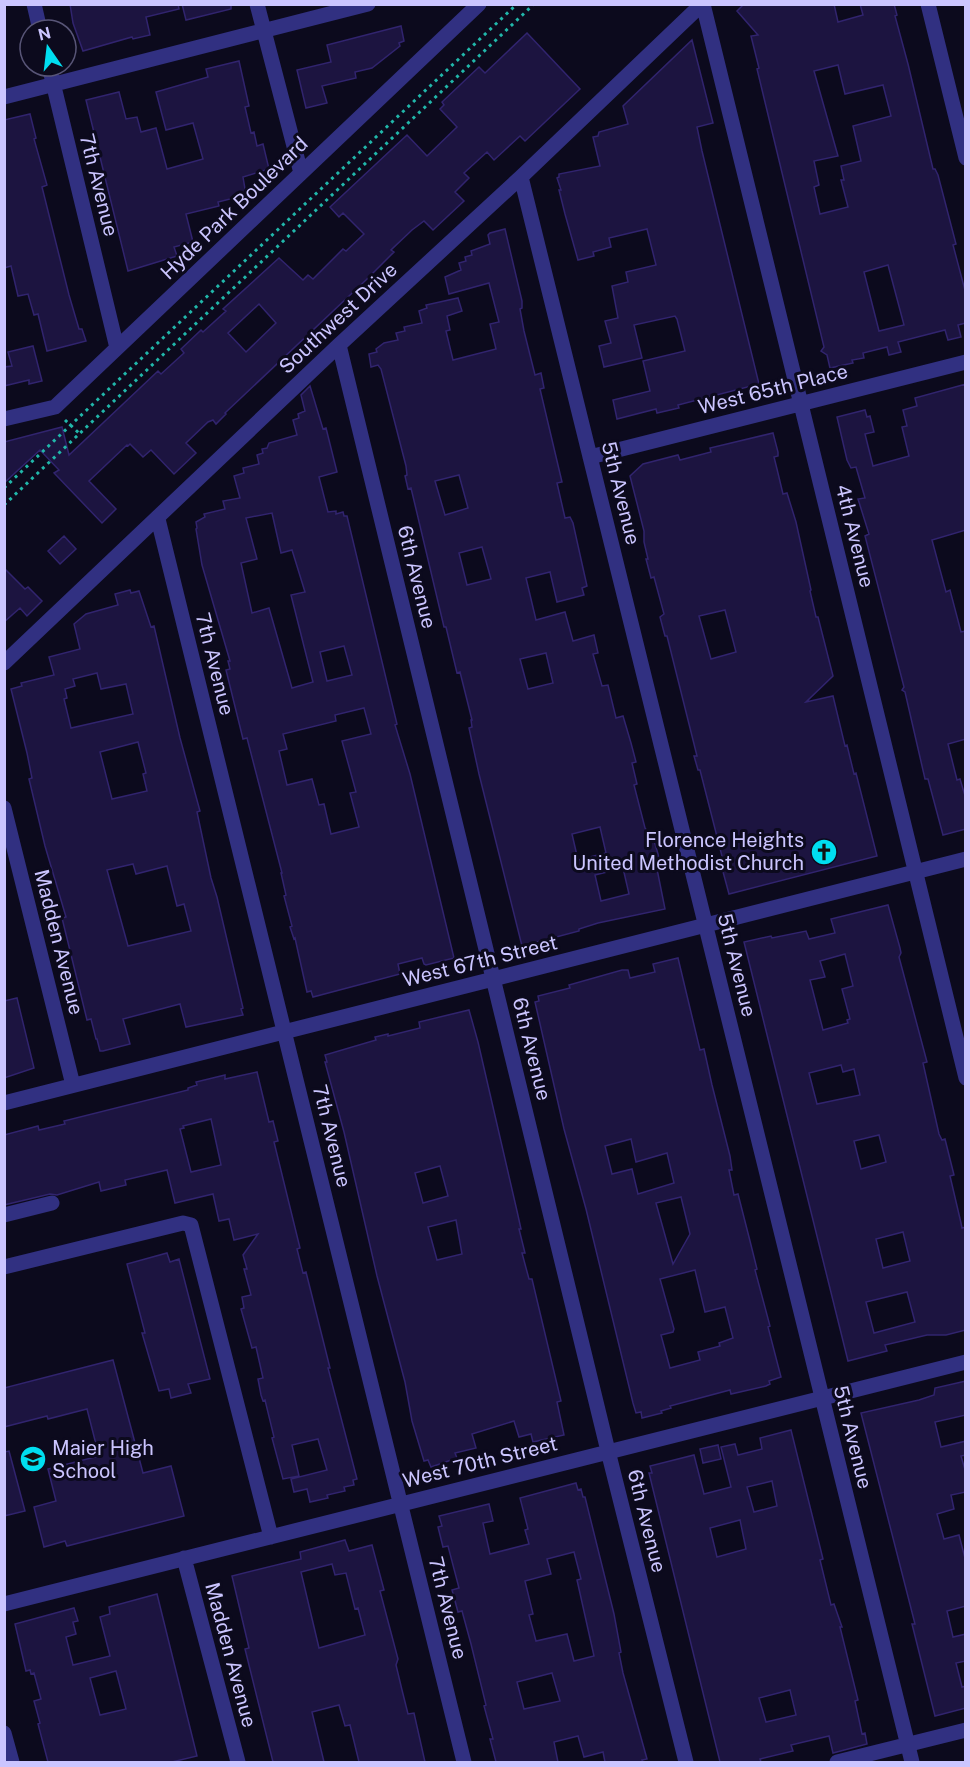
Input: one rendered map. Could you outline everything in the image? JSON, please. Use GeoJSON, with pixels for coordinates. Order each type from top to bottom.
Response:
{"type":"FeatureCollection","features":[{"type":"Feature","properties":{"kind":"street"},"geometry":{"type":"LineString","coordinates":[[257,4],[301,173]]}},
{"type":"Feature","properties":{"kind":"street"},"geometry":{"type":"LineString","coordinates":[[4,97],[368,4]]}},
{"type":"Feature","properties":{"kind":"street","name":"Hyde Park Boulevard"},"geometry":{"type":"LineString","coordinates":[[4,419],[55,407],[479,4]]}},
{"type":"Feature","properties":{"kind":"street","name":"Southwest Drive"},"geometry":{"type":"LineString","coordinates":[[4,663],[703,4]]}},
{"type":"Feature","properties":{"kind":"street","name":"4th Avenue"},"geometry":{"type":"LineString","coordinates":[[703,4],[966,1078]]}},
{"type":"Feature","properties":{"kind":"street"},"geometry":{"type":"LineString","coordinates":[[928,4],[966,158]]}},
{"type":"Feature","properties":{"kind":"street","name":"7th Avenue"},"geometry":{"type":"LineString","coordinates":[[52,78],[117,348]]}},
{"type":"Feature","properties":{"kind":"street","name":"5th Avenue"},"geometry":{"type":"LineString","coordinates":[[521,177],[912,1762]]}},
{"type":"Feature","properties":{"kind":"street","name":"6th Avenue"},"geometry":{"type":"LineString","coordinates":[[339,345],[686,1762]]}},
{"type":"Feature","properties":{"kind":"street","name":"West 65th Place"},"geometry":{"type":"LineString","coordinates":[[590,457],[966,362]]}},
{"type":"Feature","properties":{"kind":"street","name":"7th Avenue"},"geometry":{"type":"LineString","coordinates":[[158,519],[464,1762]]}},
{"type":"Feature","properties":{"kind":"street","name":"Madden Avenue"},"geometry":{"type":"LineString","coordinates":[[4,808],[73,1085]]}},
{"type":"Feature","properties":{"kind":"street","name":"West 67th Street"},"geometry":{"type":"LineString","coordinates":[[4,1103],[966,860]]}},
{"type":"Feature","properties":{"kind":"street"},"geometry":{"type":"LineString","coordinates":[[4,1215],[52,1203]]}},
{"type":"Feature","properties":{"kind":"street"},"geometry":{"type":"LineString","coordinates":[[4,1268],[183,1223],[191,1225],[271,1537]]}},
{"type":"Feature","properties":{"kind":"street","name":"West 70th Street"},"geometry":{"type":"LineString","coordinates":[[4,1604],[966,1362]]}},
{"type":"Feature","properties":{"kind":"street","name":"Madden Avenue"},"geometry":{"type":"LineString","coordinates":[[184,1558],[238,1762]]}},
{"type":"Feature","properties":{"kind":"street"},"geometry":{"type":"LineString","coordinates":[[837,1762],[966,1730]]}},
{"type":"Feature","properties":{"kind":"street"},"geometry":{"type":"LineString","coordinates":[[4,1733],[12,1762]]}},
{"type":"Feature","properties":{"kind":"path"},"geometry":{"type":"LineString","coordinates":[[4,488],[517,4]]}},
{"type":"Feature","properties":{"kind":"path"},"geometry":{"type":"LineString","coordinates":[[4,505],[534,4]]}},
{"type":"Feature","properties":{"kind":"path"},"geometry":{"type":"LineString","coordinates":[[65,420],[80,434]]}},
{"type":"Feature","properties":{"kind":"building"},"geometry":{"type":"Polygon","coordinates":[[[70,4],[178,4],[179,9],[146,17],[150,35],[133,39],[132,37],[83,51],[78,37],[78,18],[72,18],[70,4]]]}},
{"type":"Feature","properties":{"kind":"building"},"geometry":{"type":"Polygon","coordinates":[[[182,4],[231,4],[231,9],[186,20],[182,4]]]}},
{"type":"Feature","properties":{"kind":"building"},"geometry":{"type":"Polygon","coordinates":[[[744,4],[834,4],[838,22],[863,15],[860,4],[894,4],[933,169],[938,175],[956,244],[953,245],[966,294],[966,323],[958,325],[961,337],[948,340],[945,330],[898,342],[901,352],[889,355],[887,347],[863,353],[864,358],[852,360],[853,363],[830,368],[827,355],[821,351],[824,347],[757,69],[759,68],[751,36],[758,35],[737,11],[744,4]],[[838,65],[814,71],[838,156],[814,161],[819,185],[814,187],[820,214],[848,207],[841,180],[844,180],[841,166],[861,161],[853,126],[891,116],[883,85],[845,94],[838,65]],[[888,265],[864,272],[879,331],[904,325],[888,265]]]}},
{"type":"Feature","properties":{"kind":"building"},"geometry":{"type":"Polygon","coordinates":[[[401,26],[404,41],[399,43],[400,46],[372,68],[355,72],[356,78],[322,86],[327,103],[306,108],[297,70],[331,62],[327,45],[401,26]]]}},
{"type":"Feature","properties":{"kind":"building"},"geometry":{"type":"Polygon","coordinates":[[[527,33],[580,89],[525,141],[520,136],[494,160],[487,152],[464,173],[469,178],[455,192],[464,201],[433,230],[424,221],[412,230],[391,250],[394,252],[366,280],[216,424],[213,420],[208,422],[186,443],[196,453],[174,474],[151,450],[143,457],[130,444],[127,445],[89,481],[116,509],[102,523],[54,473],[59,470],[40,450],[4,483],[4,442],[62,427],[69,455],[158,371],[161,374],[184,353],[181,349],[226,311],[223,309],[279,258],[303,280],[308,275],[313,279],[343,249],[346,251],[364,234],[343,213],[339,217],[330,207],[407,135],[427,156],[457,127],[440,109],[444,105],[442,102],[479,67],[485,73],[527,33]],[[259,304],[228,333],[246,352],[276,323],[259,304]]]}},
{"type":"Feature","properties":{"kind":"building"},"geometry":{"type":"Polygon","coordinates":[[[692,40],[713,123],[697,127],[759,384],[678,405],[679,408],[657,413],[656,409],[617,419],[613,400],[650,391],[643,361],[685,351],[675,316],[634,325],[642,358],[604,367],[599,346],[611,343],[605,321],[618,318],[612,286],[628,282],[626,272],[656,265],[647,229],[609,238],[611,247],[593,252],[594,256],[578,260],[557,178],[559,174],[600,166],[593,137],[598,136],[599,132],[628,124],[623,106],[692,40]]]}},
{"type":"Feature","properties":{"kind":"building"},"geometry":{"type":"Polygon","coordinates":[[[239,61],[249,106],[245,107],[251,133],[254,132],[257,146],[263,144],[269,169],[243,177],[246,195],[218,202],[219,206],[186,214],[193,242],[174,247],[177,256],[128,271],[86,100],[119,92],[126,119],[137,117],[141,132],[156,128],[167,169],[203,159],[193,123],[166,130],[156,92],[208,77],[206,69],[239,61]]]}},
{"type":"Feature","properties":{"kind":"building"},"geometry":{"type":"Polygon","coordinates":[[[30,114],[36,138],[34,139],[47,185],[42,187],[69,295],[79,329],[82,329],[86,341],[47,351],[38,314],[34,315],[28,294],[18,296],[11,266],[4,268],[4,120],[30,114]]]}},
{"type":"Feature","properties":{"kind":"building"},"geometry":{"type":"Polygon","coordinates":[[[505,229],[522,301],[520,309],[535,375],[541,373],[544,388],[540,389],[562,482],[557,483],[565,518],[570,517],[573,523],[587,586],[582,588],[584,595],[557,602],[550,572],[526,578],[536,620],[565,612],[573,641],[594,635],[598,653],[593,654],[602,686],[608,685],[616,718],[623,716],[636,762],[632,763],[637,784],[634,785],[645,828],[647,831],[651,830],[658,854],[661,868],[657,869],[665,909],[598,923],[579,929],[579,931],[522,946],[479,774],[469,728],[472,727],[472,720],[460,672],[457,673],[446,627],[444,627],[411,488],[408,489],[405,476],[407,475],[406,466],[381,369],[378,365],[371,367],[369,354],[377,352],[376,349],[384,343],[398,340],[396,333],[405,331],[404,327],[422,323],[419,311],[427,308],[426,305],[458,298],[462,311],[447,316],[450,330],[446,331],[453,360],[496,349],[490,324],[499,322],[489,283],[449,294],[445,277],[461,270],[459,263],[466,261],[465,257],[472,255],[471,251],[490,244],[488,235],[505,229]],[[459,475],[435,481],[445,515],[468,508],[459,475]],[[482,547],[459,553],[467,585],[491,579],[482,547]],[[546,653],[520,659],[528,689],[553,683],[546,653]],[[600,827],[572,834],[578,860],[606,853],[600,827]],[[623,868],[595,875],[601,901],[629,894],[623,868]]]}},
{"type":"Feature","properties":{"kind":"building"},"geometry":{"type":"Polygon","coordinates":[[[33,346],[42,381],[29,384],[29,380],[4,386],[4,367],[12,366],[8,352],[33,346]]]}},
{"type":"Feature","properties":{"kind":"building"},"geometry":{"type":"Polygon","coordinates":[[[966,384],[966,530],[932,540],[946,592],[950,590],[961,632],[966,631],[966,739],[948,744],[957,780],[960,779],[966,799],[966,829],[943,835],[928,779],[925,779],[865,536],[869,534],[858,499],[865,498],[856,467],[851,468],[847,460],[837,417],[865,410],[867,417],[870,416],[874,432],[865,434],[873,466],[909,456],[902,427],[907,426],[903,410],[917,406],[915,398],[966,384]]]}},
{"type":"Feature","properties":{"kind":"building"},"geometry":{"type":"Polygon","coordinates":[[[310,386],[323,429],[326,428],[337,472],[319,477],[328,512],[336,511],[336,514],[343,512],[344,516],[347,516],[397,724],[395,725],[410,774],[454,958],[426,965],[422,958],[398,964],[400,974],[313,997],[311,991],[307,992],[295,938],[290,927],[292,926],[284,896],[286,895],[282,873],[247,738],[243,739],[226,670],[230,669],[228,661],[230,661],[202,565],[196,529],[196,522],[205,517],[204,514],[225,509],[223,501],[240,498],[234,476],[244,473],[243,468],[259,464],[257,455],[263,453],[262,449],[267,448],[269,443],[297,435],[293,420],[299,418],[298,414],[305,411],[301,395],[310,386]],[[272,513],[246,518],[257,559],[241,563],[252,613],[269,608],[292,688],[313,682],[291,595],[305,592],[292,550],[281,553],[272,513]],[[344,646],[320,652],[327,681],[352,675],[344,646]],[[364,708],[335,715],[336,721],[283,734],[287,749],[279,751],[287,785],[312,779],[319,805],[324,804],[331,834],[359,827],[350,793],[356,792],[342,741],[371,734],[364,708]]]}},
{"type":"Feature","properties":{"kind":"building"},"geometry":{"type":"Polygon","coordinates":[[[773,433],[778,452],[778,456],[774,457],[783,494],[787,493],[796,522],[816,617],[818,617],[833,676],[806,702],[833,696],[877,856],[729,894],[722,868],[725,868],[700,770],[698,770],[694,756],[697,756],[667,636],[665,636],[660,617],[664,614],[654,577],[651,578],[646,559],[648,559],[644,531],[630,476],[643,464],[678,455],[680,460],[711,452],[710,448],[773,433]],[[725,610],[699,616],[711,659],[736,652],[725,610]]]}},
{"type":"Feature","properties":{"kind":"building"},"geometry":{"type":"Polygon","coordinates":[[[64,536],[76,549],[60,564],[48,551],[64,536]]]}},
{"type":"Feature","properties":{"kind":"building"},"geometry":{"type":"Polygon","coordinates":[[[4,568],[25,589],[28,587],[42,601],[27,616],[20,608],[4,622],[4,568]]]}},
{"type":"Feature","properties":{"kind":"building"},"geometry":{"type":"Polygon","coordinates":[[[130,590],[131,593],[139,591],[151,627],[154,626],[200,811],[197,812],[243,1015],[186,1027],[180,1004],[123,1019],[130,1044],[100,1051],[91,1019],[87,1020],[62,918],[66,917],[45,846],[29,779],[32,778],[27,753],[11,689],[22,686],[21,683],[54,675],[49,657],[80,649],[74,624],[86,614],[118,605],[115,594],[130,590]],[[97,673],[73,679],[75,686],[65,689],[67,698],[64,699],[71,728],[133,714],[126,684],[101,689],[97,673]],[[138,742],[100,752],[112,799],[147,791],[143,774],[146,773],[138,742]],[[133,864],[107,870],[128,946],[191,931],[184,904],[177,906],[167,866],[136,874],[133,864]]]}},
{"type":"Feature","properties":{"kind":"building"},"geometry":{"type":"Polygon","coordinates":[[[888,905],[900,948],[899,957],[927,1062],[923,1063],[939,1134],[942,1140],[945,1139],[954,1175],[950,1176],[962,1228],[966,1227],[966,1330],[946,1335],[927,1335],[885,1345],[887,1351],[848,1361],[744,942],[806,931],[809,939],[835,933],[831,919],[888,905]],[[845,954],[820,961],[825,977],[810,980],[823,1030],[848,1023],[847,1020],[850,1019],[842,989],[853,986],[845,954]],[[841,1065],[809,1073],[817,1104],[860,1095],[854,1069],[843,1072],[841,1065]],[[879,1135],[854,1141],[861,1169],[886,1162],[879,1135]],[[903,1232],[876,1239],[883,1268],[910,1261],[903,1232]],[[907,1292],[866,1302],[874,1333],[915,1322],[907,1292]]]}},
{"type":"Feature","properties":{"kind":"building"},"geometry":{"type":"Polygon","coordinates":[[[678,958],[700,1050],[704,1049],[730,1156],[732,1170],[729,1170],[734,1195],[738,1194],[781,1377],[769,1381],[770,1384],[766,1386],[731,1394],[730,1390],[670,1406],[671,1408],[661,1411],[662,1413],[642,1418],[641,1412],[636,1413],[633,1403],[564,1129],[535,1002],[539,1001],[538,996],[570,988],[569,985],[622,970],[628,970],[630,978],[655,972],[653,964],[678,958]],[[631,1139],[605,1146],[612,1174],[632,1169],[638,1194],[674,1183],[667,1153],[636,1162],[631,1139]],[[681,1197],[656,1203],[673,1264],[690,1234],[681,1197]],[[695,1270],[660,1279],[674,1329],[673,1332],[661,1335],[670,1368],[700,1360],[698,1352],[720,1346],[719,1343],[733,1338],[725,1307],[705,1312],[695,1270]]]}},
{"type":"Feature","properties":{"kind":"building"},"geometry":{"type":"Polygon","coordinates":[[[17,998],[34,1068],[4,1078],[4,1001],[17,998]]]}},
{"type":"Feature","properties":{"kind":"building"},"geometry":{"type":"Polygon","coordinates":[[[469,1010],[521,1229],[519,1229],[525,1253],[522,1253],[529,1279],[532,1279],[561,1401],[557,1402],[564,1435],[533,1442],[531,1434],[519,1437],[514,1421],[472,1434],[476,1448],[455,1453],[457,1458],[431,1467],[428,1460],[424,1461],[412,1421],[405,1382],[325,1062],[327,1062],[325,1055],[376,1040],[375,1037],[420,1028],[419,1022],[469,1010]],[[440,1166],[415,1173],[423,1203],[448,1196],[440,1166]],[[456,1220],[428,1227],[437,1260],[462,1254],[456,1220]]]}},
{"type":"Feature","properties":{"kind":"building"},"geometry":{"type":"Polygon","coordinates":[[[257,1072],[269,1122],[273,1121],[278,1141],[274,1142],[300,1248],[297,1249],[303,1273],[306,1272],[357,1479],[353,1480],[354,1485],[344,1487],[345,1491],[327,1495],[328,1498],[310,1502],[307,1489],[294,1492],[291,1479],[327,1470],[318,1439],[292,1445],[299,1476],[283,1479],[272,1438],[274,1437],[258,1379],[263,1378],[256,1347],[252,1348],[241,1309],[244,1308],[242,1297],[251,1295],[243,1255],[258,1234],[234,1240],[229,1219],[219,1221],[213,1194],[175,1203],[167,1170],[125,1180],[126,1185],[101,1191],[99,1182],[57,1195],[50,1194],[4,1205],[4,1135],[38,1126],[39,1130],[65,1124],[64,1121],[188,1090],[197,1085],[196,1082],[225,1075],[225,1079],[257,1072]],[[211,1119],[183,1126],[184,1128],[180,1129],[191,1172],[221,1165],[211,1119]]]}},
{"type":"Feature","properties":{"kind":"building"},"geometry":{"type":"Polygon","coordinates":[[[167,1253],[170,1262],[179,1259],[210,1379],[188,1384],[191,1393],[171,1398],[169,1389],[159,1391],[142,1333],[145,1333],[127,1264],[167,1253]]]}},
{"type":"Feature","properties":{"kind":"building"},"geometry":{"type":"Polygon","coordinates":[[[113,1360],[143,1473],[171,1466],[184,1516],[67,1546],[65,1541],[44,1547],[34,1507],[56,1501],[48,1469],[99,1456],[87,1409],[4,1427],[4,1388],[113,1360]]]}},
{"type":"Feature","properties":{"kind":"building"},"geometry":{"type":"Polygon","coordinates":[[[966,1381],[966,1415],[935,1422],[941,1447],[966,1441],[966,1455],[961,1456],[966,1473],[966,1492],[951,1495],[954,1509],[937,1514],[944,1539],[959,1535],[966,1562],[966,1606],[947,1611],[953,1637],[966,1634],[966,1661],[956,1663],[962,1687],[966,1686],[966,1708],[935,1716],[912,1624],[915,1624],[861,1413],[919,1400],[934,1395],[935,1388],[966,1381]]]}},
{"type":"Feature","properties":{"kind":"building"},"geometry":{"type":"Polygon","coordinates":[[[791,1430],[823,1559],[820,1560],[831,1605],[834,1604],[842,1627],[840,1627],[858,1700],[855,1701],[862,1734],[865,1733],[867,1744],[833,1753],[829,1736],[791,1745],[793,1751],[760,1759],[761,1762],[720,1762],[649,1473],[652,1473],[650,1466],[694,1455],[704,1494],[731,1487],[721,1447],[735,1444],[738,1455],[762,1449],[760,1438],[791,1430]],[[772,1481],[747,1487],[754,1512],[777,1506],[772,1481]],[[740,1520],[710,1528],[717,1557],[746,1549],[740,1520]],[[790,1690],[759,1698],[766,1722],[796,1715],[790,1690]]]}},
{"type":"Feature","properties":{"kind":"building"},"geometry":{"type":"Polygon","coordinates":[[[718,1445],[721,1459],[703,1463],[700,1449],[718,1445]]]}},
{"type":"Feature","properties":{"kind":"building"},"geometry":{"type":"Polygon","coordinates":[[[9,1451],[25,1511],[4,1516],[4,1452],[9,1451]]]}},
{"type":"Feature","properties":{"kind":"building"},"geometry":{"type":"Polygon","coordinates":[[[576,1483],[578,1490],[581,1489],[585,1497],[614,1614],[623,1673],[647,1759],[642,1760],[643,1762],[605,1762],[603,1752],[584,1757],[578,1736],[554,1742],[558,1762],[496,1762],[490,1739],[493,1739],[484,1706],[486,1705],[471,1644],[462,1611],[458,1612],[452,1590],[459,1588],[448,1546],[443,1547],[438,1527],[442,1526],[439,1516],[489,1504],[493,1521],[483,1523],[490,1554],[529,1544],[525,1530],[528,1529],[520,1498],[576,1483]],[[574,1552],[547,1559],[551,1574],[525,1581],[533,1614],[529,1615],[536,1641],[567,1634],[574,1661],[594,1656],[577,1580],[581,1579],[574,1552]],[[552,1673],[517,1682],[524,1709],[560,1701],[552,1673]]]}},
{"type":"Feature","properties":{"kind":"building"},"geometry":{"type":"Polygon","coordinates":[[[345,1540],[349,1551],[372,1545],[384,1590],[380,1591],[398,1659],[396,1665],[402,1690],[408,1714],[414,1713],[425,1762],[359,1762],[350,1725],[345,1726],[339,1705],[312,1712],[324,1762],[273,1762],[245,1649],[249,1648],[232,1576],[301,1559],[300,1552],[345,1540]],[[332,1564],[301,1572],[319,1648],[365,1635],[358,1608],[355,1609],[346,1573],[335,1575],[332,1564]]]}},
{"type":"Feature","properties":{"kind":"building"},"geometry":{"type":"Polygon","coordinates":[[[157,1594],[197,1756],[172,1762],[48,1762],[34,1701],[41,1699],[34,1673],[31,1674],[30,1670],[26,1671],[15,1624],[74,1608],[78,1621],[73,1622],[76,1634],[66,1637],[73,1665],[110,1656],[100,1617],[110,1614],[109,1607],[157,1594]],[[116,1671],[90,1678],[100,1715],[126,1709],[116,1671]]]}},
{"type":"Feature","properties":{"kind":"place","name":"Florence Heights United Methodist Church"},"geometry":{"type":"Point","coordinates":[824,852]}},
{"type":"Feature","properties":{"kind":"place","name":"Maier High School"},"geometry":{"type":"Point","coordinates":[33,1459]}}]}
